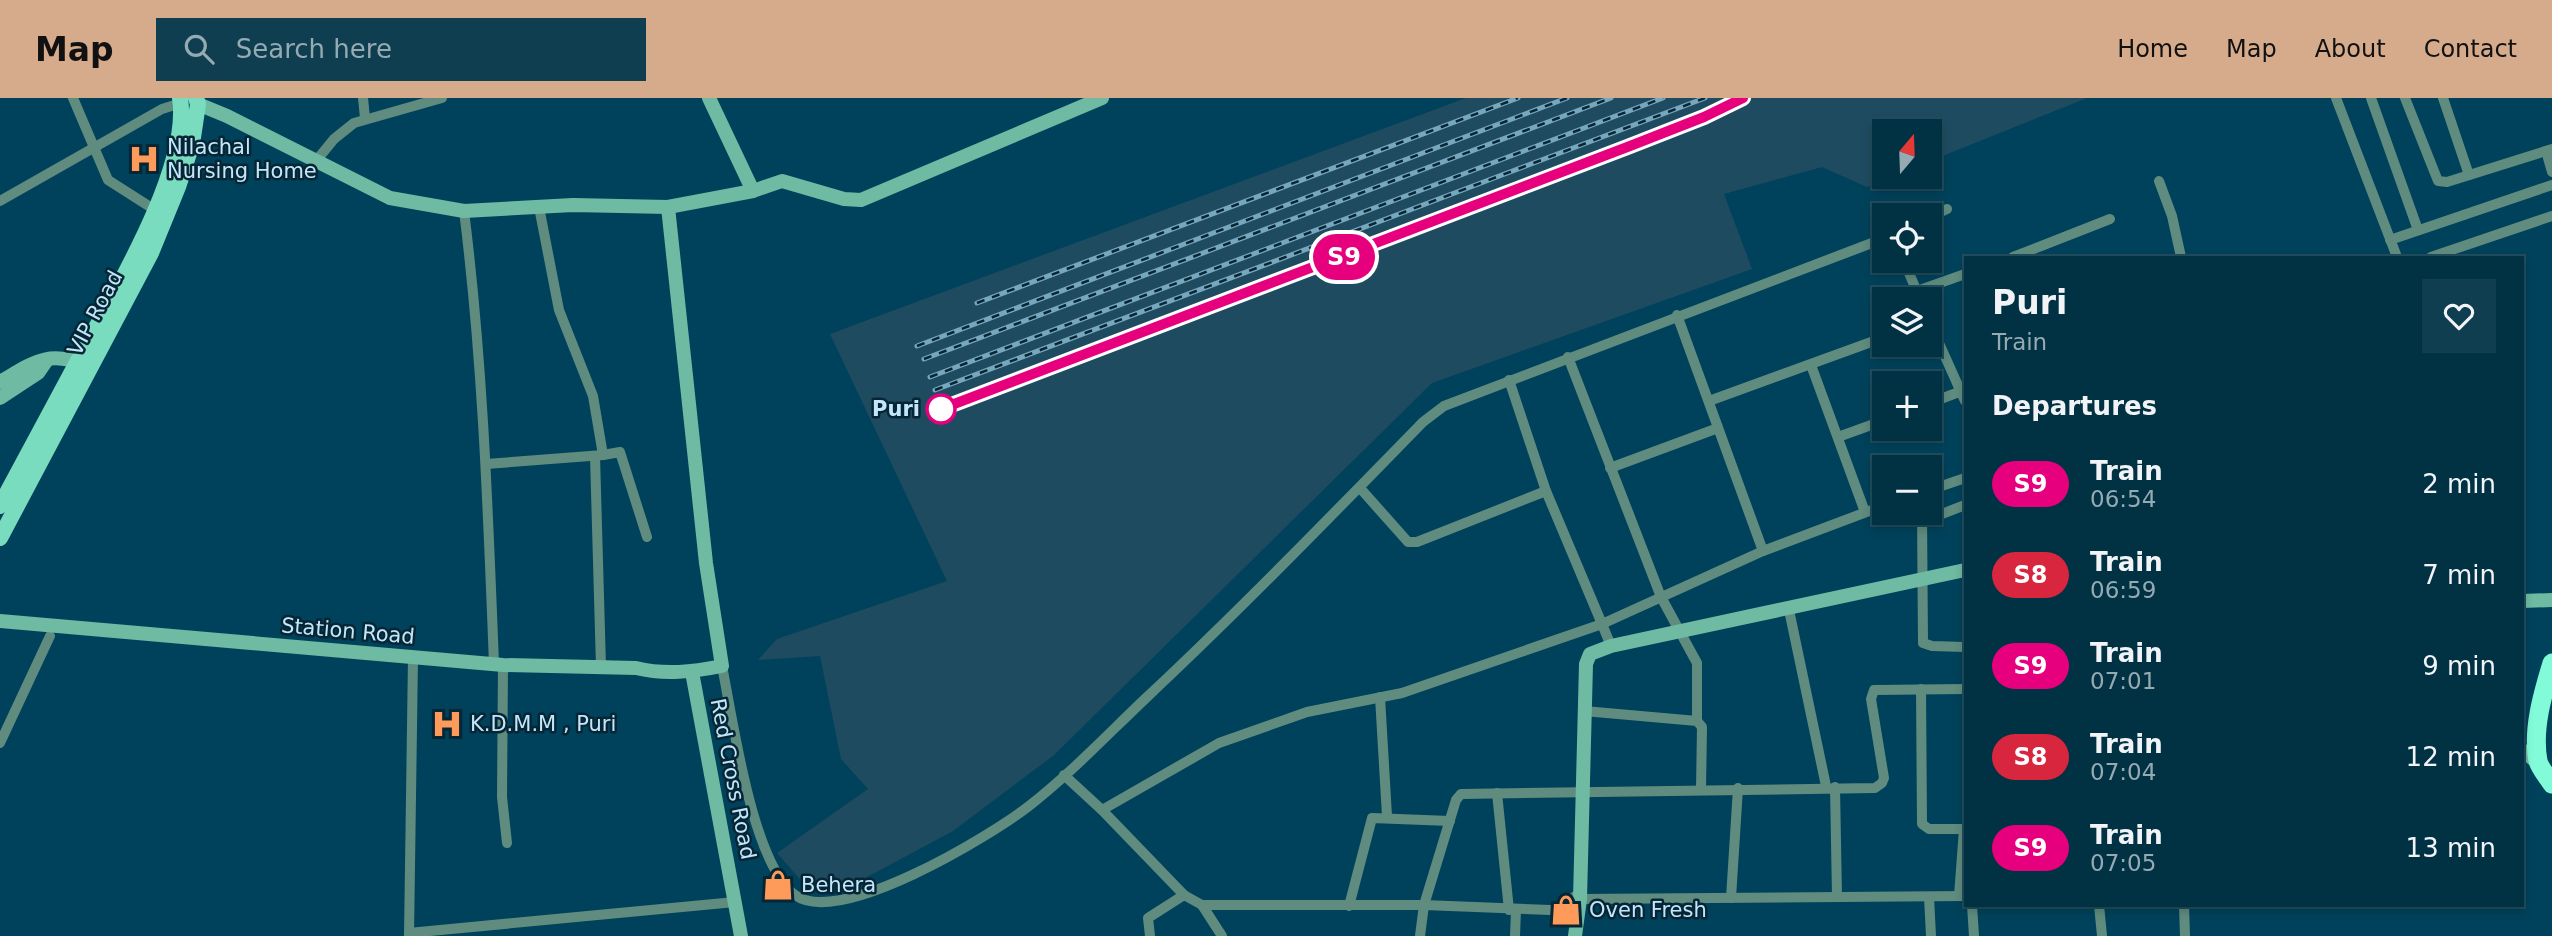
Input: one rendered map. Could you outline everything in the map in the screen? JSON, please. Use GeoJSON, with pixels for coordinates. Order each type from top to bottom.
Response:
{"type":"FeatureCollection","features":[{"type":"Feature","properties":{"kind":"highway"},"geometry":{"type":"LineString","coordinates":[[2552,663],[2541,701],[2538,763],[2552,784]]}},
{"type":"Feature","properties":{"kind":"main road"},"geometry":{"type":"LineString","coordinates":[[709,98],[753,191]]}},
{"type":"Feature","properties":{"kind":"main road"},"geometry":{"type":"LineString","coordinates":[[189,101],[390,198],[464,211],[539,207],[668,207],[753,191],[782,181],[792,181],[844,199],[861,200],[1102,98]]}},
{"type":"Feature","properties":{"kind":"main road","name":"VIP Road"},"geometry":{"type":"LineString","coordinates":[[0,538],[155,210],[189,101]]}},
{"type":"Feature","properties":{"kind":"main road","name":"VIP Road"},"geometry":{"type":"LineString","coordinates":[[0,506],[169,212],[192,144],[189,101]]}},
{"type":"Feature","properties":{"kind":"main road"},"geometry":{"type":"LineString","coordinates":[[668,207],[706,563],[722,666]]}},
{"type":"Feature","properties":{"kind":"main road"},"geometry":{"type":"LineString","coordinates":[[0,382],[33,363],[60,356],[84,364]]}},
{"type":"Feature","properties":{"kind":"main road"},"geometry":{"type":"LineString","coordinates":[[0,398],[38,373],[47,360]]}},
{"type":"Feature","properties":{"kind":"main road"},"geometry":{"type":"LineString","coordinates":[[1575,936],[1579,901],[1580,792],[1587,657],[1594,650],[1964,570]]}},
{"type":"Feature","properties":{"kind":"main road"},"geometry":{"type":"LineString","coordinates":[[2524,601],[2552,600]]}},
{"type":"Feature","properties":{"kind":"main road","name":"Station Road"},"geometry":{"type":"LineString","coordinates":[[0,621],[413,662],[500,667],[636,668],[656,673],[692,672],[722,666]]}},
{"type":"Feature","properties":{"kind":"main road"},"geometry":{"type":"LineString","coordinates":[[0,631],[413,662]]}},
{"type":"Feature","properties":{"kind":"main road"},"geometry":{"type":"LineString","coordinates":[[500,667],[634,678],[656,673]]}},
{"type":"Feature","properties":{"kind":"main road","name":"Red Cross Road"},"geometry":{"type":"LineString","coordinates":[[692,672],[741,936]]}},
{"type":"Feature","properties":{"kind":"main road"},"geometry":{"type":"LineString","coordinates":[[2524,752],[2538,763]]}},
{"type":"Feature","properties":{"kind":"street"},"geometry":{"type":"LineString","coordinates":[[73,98],[108,180],[155,210]]}},
{"type":"Feature","properties":{"kind":"street"},"geometry":{"type":"LineString","coordinates":[[363,98],[365,118]]}},
{"type":"Feature","properties":{"kind":"street"},"geometry":{"type":"LineString","coordinates":[[316,161],[344,129],[365,118],[442,98]]}},
{"type":"Feature","properties":{"kind":"street"},"geometry":{"type":"LineString","coordinates":[[2336,98],[2396,256]]}},
{"type":"Feature","properties":{"kind":"street"},"geometry":{"type":"LineString","coordinates":[[2371,98],[2418,230]]}},
{"type":"Feature","properties":{"kind":"street"},"geometry":{"type":"LineString","coordinates":[[2405,98],[2435,178],[2442,183],[2549,150],[2552,172]]}},
{"type":"Feature","properties":{"kind":"street"},"geometry":{"type":"LineString","coordinates":[[2443,98],[2469,175]]}},
{"type":"Feature","properties":{"kind":"street"},"geometry":{"type":"LineString","coordinates":[[1,198],[162,109],[189,101]]}},
{"type":"Feature","properties":{"kind":"street"},"geometry":{"type":"LineString","coordinates":[[2159,181],[2172,216],[2181,256]]}},
{"type":"Feature","properties":{"kind":"street"},"geometry":{"type":"LineString","coordinates":[[2390,240],[2552,185]]}},
{"type":"Feature","properties":{"kind":"street"},"geometry":{"type":"LineString","coordinates":[[539,207],[559,310],[593,396],[599,456],[601,667]]}},
{"type":"Feature","properties":{"kind":"street"},"geometry":{"type":"LineString","coordinates":[[1942,211],[1947,209]]}},
{"type":"Feature","properties":{"kind":"street"},"geometry":{"type":"LineString","coordinates":[[464,211],[477,316],[500,667],[502,797],[508,843]]}},
{"type":"Feature","properties":{"kind":"street"},"geometry":{"type":"LineString","coordinates":[[2434,256],[2552,216]]}},
{"type":"Feature","properties":{"kind":"street"},"geometry":{"type":"LineString","coordinates":[[2026,255],[2110,219]]}},
{"type":"Feature","properties":{"kind":"street"},"geometry":{"type":"LineString","coordinates":[[722,666],[757,826],[775,870],[796,897],[817,904],[839,902],[925,870],[1028,807],[1272,578],[1438,410],[1677,315],[1872,243]]}},
{"type":"Feature","properties":{"kind":"street"},"geometry":{"type":"LineString","coordinates":[[1936,287],[1964,274]]}},
{"type":"Feature","properties":{"kind":"street"},"geometry":{"type":"LineString","coordinates":[[1677,315],[1763,551]]}},
{"type":"Feature","properties":{"kind":"street"},"geometry":{"type":"LineString","coordinates":[[1709,401],[1872,342]]}},
{"type":"Feature","properties":{"kind":"street"},"geometry":{"type":"LineString","coordinates":[[1942,350],[1962,396],[1942,400]]}},
{"type":"Feature","properties":{"kind":"street"},"geometry":{"type":"LineString","coordinates":[[1568,357],[1661,597],[1697,663],[1697,721],[1702,727],[1701,789]]}},
{"type":"Feature","properties":{"kind":"street"},"geometry":{"type":"LineString","coordinates":[[1811,365],[1864,512]]}},
{"type":"Feature","properties":{"kind":"street"},"geometry":{"type":"LineString","coordinates":[[1509,380],[1546,491],[1611,646]]}},
{"type":"Feature","properties":{"kind":"street"},"geometry":{"type":"LineString","coordinates":[[1838,438],[1872,425]]}},
{"type":"Feature","properties":{"kind":"street"},"geometry":{"type":"LineString","coordinates":[[1609,467],[1718,428]]}},
{"type":"Feature","properties":{"kind":"street"},"geometry":{"type":"LineString","coordinates":[[486,464],[599,456],[620,452],[647,537]]}},
{"type":"Feature","properties":{"kind":"street"},"geometry":{"type":"LineString","coordinates":[[1942,486],[1964,478]]}},
{"type":"Feature","properties":{"kind":"street"},"geometry":{"type":"LineString","coordinates":[[1360,488],[1408,542],[1417,542],[1546,491]]}},
{"type":"Feature","properties":{"kind":"street"},"geometry":{"type":"LineString","coordinates":[[1942,511],[1964,505]]}},
{"type":"Feature","properties":{"kind":"street"},"geometry":{"type":"LineString","coordinates":[[1102,810],[1219,743],[1307,712],[1402,693],[1602,624],[1763,551],[1872,509]]}},
{"type":"Feature","properties":{"kind":"street"},"geometry":{"type":"LineString","coordinates":[[1922,525],[1923,643],[1932,646],[1964,646]]}},
{"type":"Feature","properties":{"kind":"street"},"geometry":{"type":"LineString","coordinates":[[1789,610],[1830,787],[1837,897]]}},
{"type":"Feature","properties":{"kind":"street"},"geometry":{"type":"LineString","coordinates":[[0,743],[50,636]]}},
{"type":"Feature","properties":{"kind":"street"},"geometry":{"type":"LineString","coordinates":[[413,662],[409,934],[735,902]]}},
{"type":"Feature","properties":{"kind":"street"},"geometry":{"type":"LineString","coordinates":[[1922,689],[1922,824],[1929,829],[1964,830]]}},
{"type":"Feature","properties":{"kind":"street"},"geometry":{"type":"LineString","coordinates":[[1420,936],[1424,905],[1456,800],[1461,794],[1875,788],[1882,783],[1871,699],[1874,690],[1964,689]]}},
{"type":"Feature","properties":{"kind":"street"},"geometry":{"type":"LineString","coordinates":[[1380,697],[1387,816]]}},
{"type":"Feature","properties":{"kind":"street"},"geometry":{"type":"LineString","coordinates":[[1584,711],[1697,721]]}},
{"type":"Feature","properties":{"kind":"street"},"geometry":{"type":"LineString","coordinates":[[1064,775],[1102,810],[1184,895],[1202,905],[1222,936]]}},
{"type":"Feature","properties":{"kind":"street"},"geometry":{"type":"LineString","coordinates":[[1731,898],[1738,788]]}},
{"type":"Feature","properties":{"kind":"street"},"geometry":{"type":"LineString","coordinates":[[1496,793],[1515,936]]}},
{"type":"Feature","properties":{"kind":"street"},"geometry":{"type":"LineString","coordinates":[[1349,906],[1369,822],[1377,816],[1450,821]]}},
{"type":"Feature","properties":{"kind":"street"},"geometry":{"type":"LineString","coordinates":[[1202,905],[1424,905],[1554,911],[1579,901],[1962,896],[1964,852]]}},
{"type":"Feature","properties":{"kind":"street"},"geometry":{"type":"LineString","coordinates":[[1150,936],[1148,918],[1184,895]]}},
{"type":"Feature","properties":{"kind":"street"},"geometry":{"type":"LineString","coordinates":[[1930,897],[1931,936]]}},
{"type":"Feature","properties":{"kind":"street"},"geometry":{"type":"LineString","coordinates":[[1554,911],[1579,901]]}},
{"type":"Feature","properties":{"kind":"street"},"geometry":{"type":"LineString","coordinates":[[1972,907],[1974,936]]}},
{"type":"Feature","properties":{"kind":"street"},"geometry":{"type":"LineString","coordinates":[[2099,907],[2102,936]]}},
{"type":"Feature","properties":{"kind":"street"},"geometry":{"type":"LineString","coordinates":[[2183,907],[2185,936]]}},
{"type":"Feature","properties":{"kind":"shaded area"},"geometry":{"type":"Polygon","coordinates":[[[1466,98],[2087,98],[1942,156],[1942,119],[1872,119],[1872,185],[1867,187],[1822,167],[1724,194],[1752,269],[1432,383],[1054,755],[953,831],[854,884],[806,886],[777,853],[868,789],[841,759],[820,656],[758,660],[777,639],[947,581],[830,334],[1466,98]]]}},
{"type":"Feature","properties":{"kind":"railway"},"geometry":{"type":"LineString","coordinates":[[977,303],[1518,98]]}},
{"type":"Feature","properties":{"kind":"railway"},"geometry":{"type":"LineString","coordinates":[[917,346],[1567,98]]}},
{"type":"Feature","properties":{"kind":"railway"},"geometry":{"type":"LineString","coordinates":[[924,359],[1611,98]]}},
{"type":"Feature","properties":{"kind":"railway"},"geometry":{"type":"LineString","coordinates":[[930,377],[1663,98]]}},
{"type":"Feature","properties":{"kind":"railway"},"geometry":{"type":"LineString","coordinates":[[935,390],[1705,98]]}},
{"type":"Feature","properties":{"kind":"railway"},"geometry":{"type":"LineString","coordinates":[[941,409],[1704,117],[1743,98]]}},
{"type":"Feature","properties":{"kind":"train","name":"S9"},"geometry":{"type":"LineString","coordinates":[[941,409],[1257,291],[1704,117],[1743,98]]}},
{"type":"Feature","properties":{"kind":"place","name":"Nilachal Nursing Home"},"geometry":{"type":"Point","coordinates":[144,159]}},
{"type":"Feature","properties":{"kind":"place","name":"Puri"},"geometry":{"type":"Point","coordinates":[941,409]}},
{"type":"Feature","properties":{"kind":"place","name":"K.D.M.M , Puri"},"geometry":{"type":"Point","coordinates":[447,724]}},
{"type":"Feature","properties":{"kind":"place","name":"Behera"},"geometry":{"type":"Point","coordinates":[778,885]}},
{"type":"Feature","properties":{"kind":"place","name":"Oven Fresh"},"geometry":{"type":"Point","coordinates":[1566,910]}}]}
